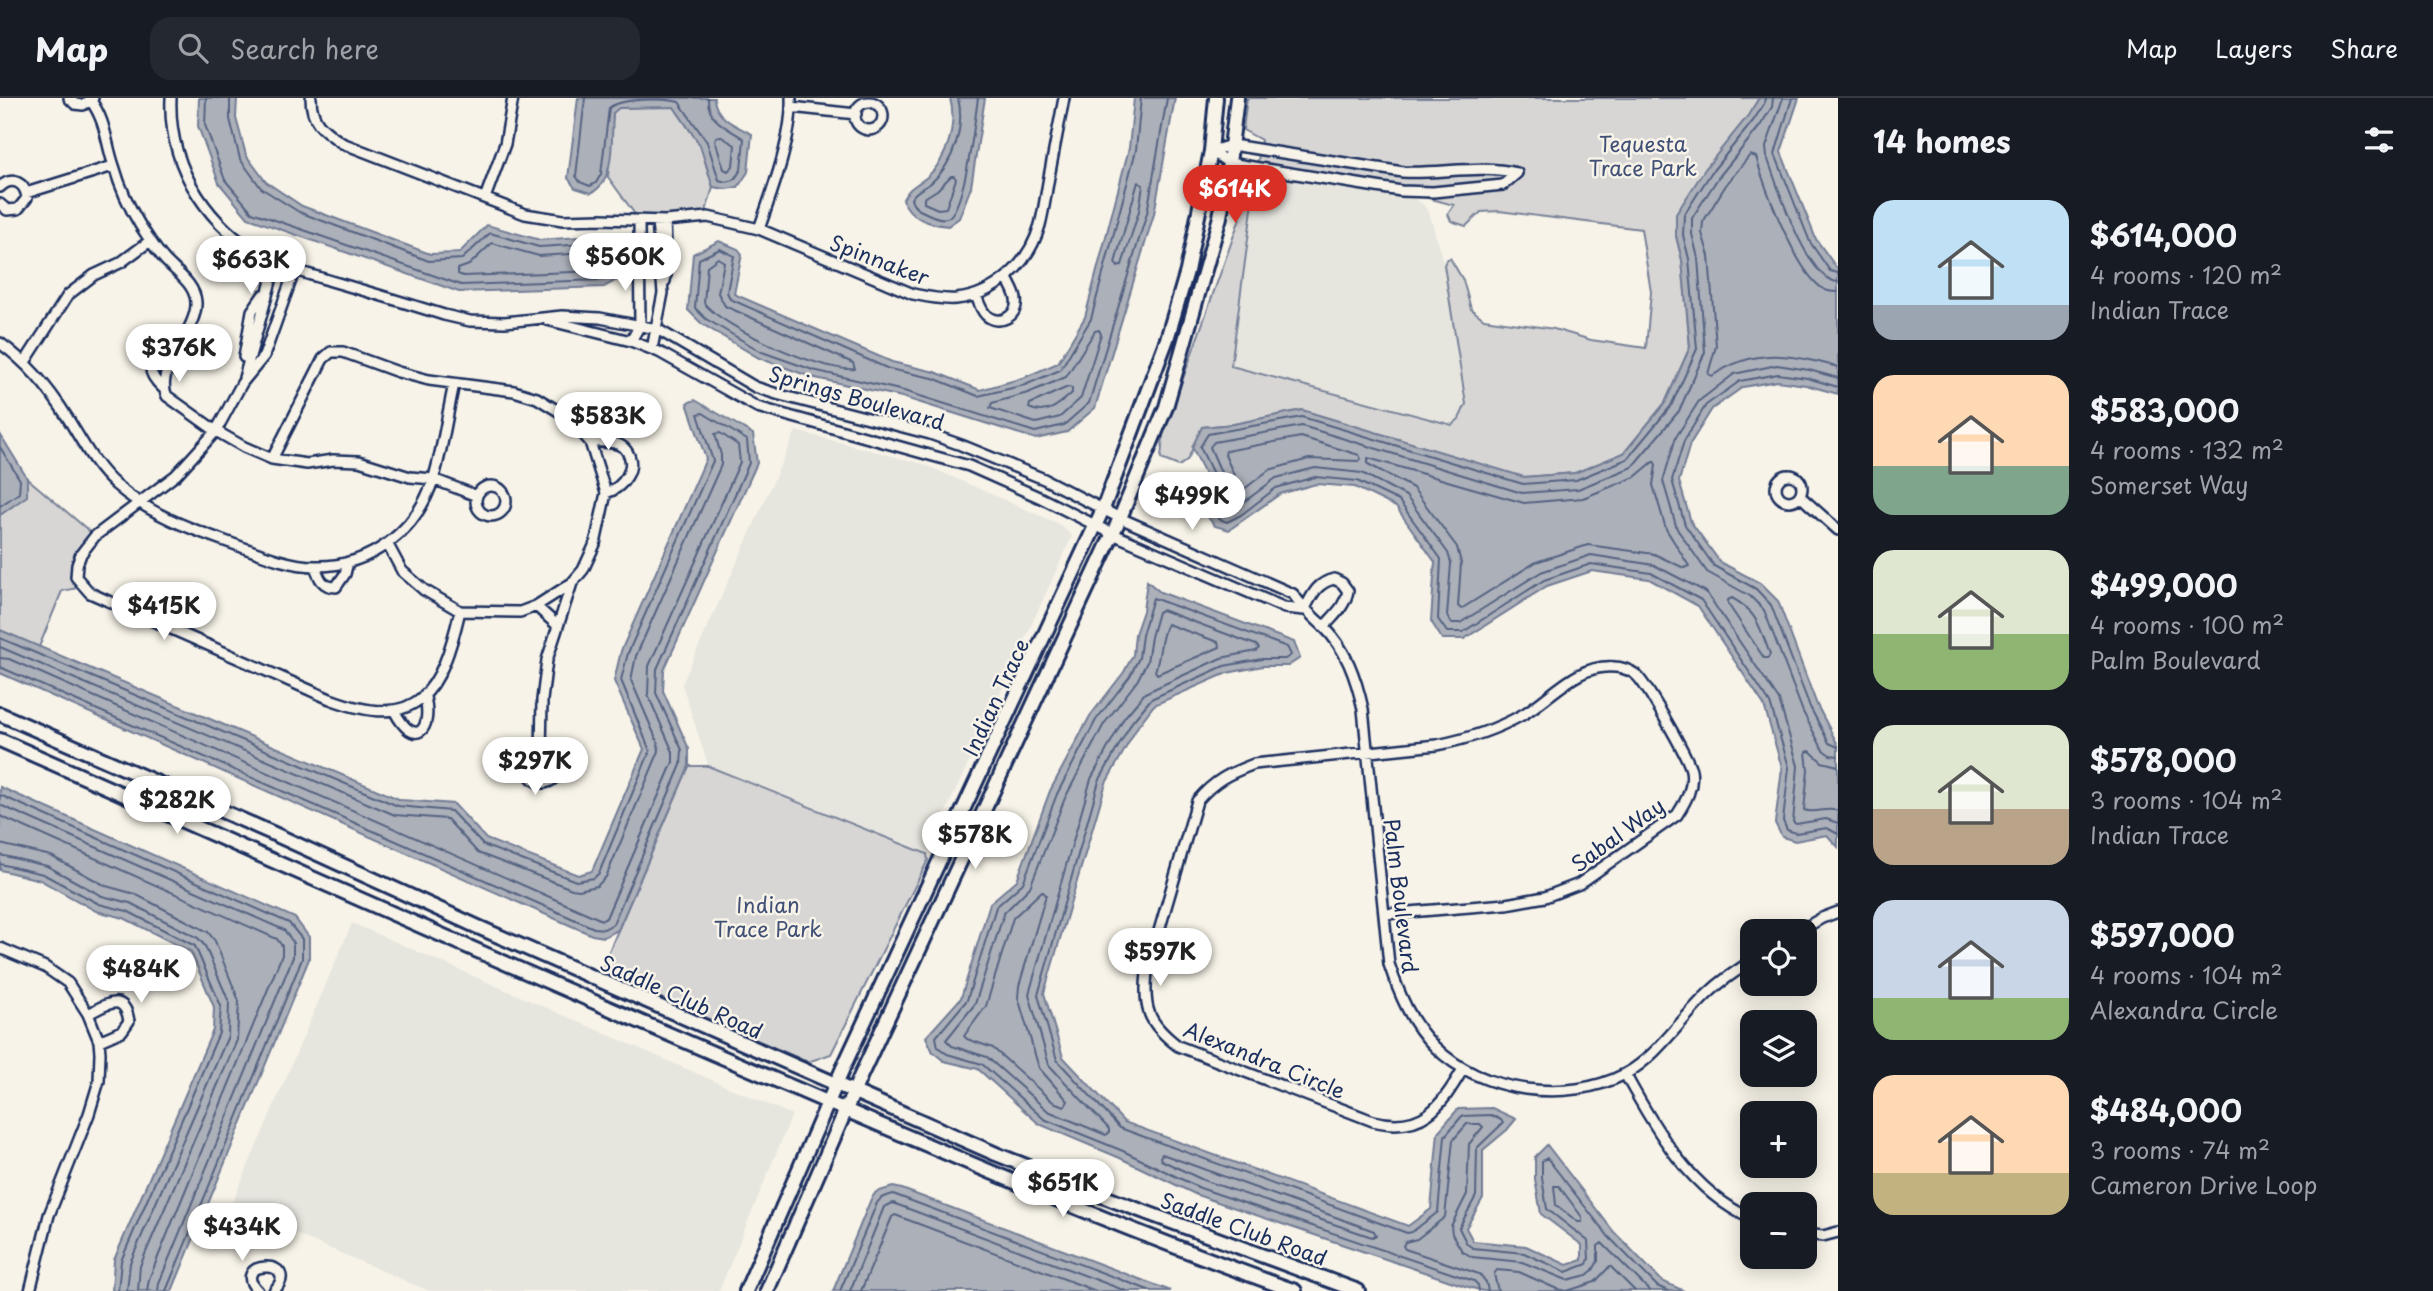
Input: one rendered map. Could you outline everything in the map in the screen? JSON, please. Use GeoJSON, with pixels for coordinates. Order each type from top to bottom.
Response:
{"type":"FeatureCollection","features":[{"type":"Feature","properties":{"kind":"street"},"geometry":{"type":"LineString","coordinates":[[69,98],[79,105],[92,99],[105,127],[113,166],[130,208],[150,241],[194,291],[196,304],[163,388]]}},
{"type":"Feature","properties":{"kind":"street","name":"Springs Boulevard"},"geometry":{"type":"LineString","coordinates":[[171,98],[170,117],[176,147],[193,191],[216,221],[245,244],[276,263],[470,321],[587,317],[657,329],[754,387],[930,434],[1044,479],[1120,518]]}},
{"type":"Feature","properties":{"kind":"street","name":"Spinnaker"},"geometry":{"type":"LineString","coordinates":[[311,98],[311,113],[324,131],[342,143],[525,214],[563,220],[661,221],[708,217],[760,229],[913,294],[937,299],[976,295],[1007,278],[1023,260],[1039,228],[1063,98]]}},
{"type":"Feature","properties":{"kind":"street"},"geometry":{"type":"LineString","coordinates":[[485,198],[505,144],[513,98]]}},
{"type":"Feature","properties":{"kind":"street","name":"Indian Trace"},"geometry":{"type":"LineString","coordinates":[[746,1291],[836,1083],[1103,509],[1167,339],[1187,271],[1211,151],[1216,98]]}},
{"type":"Feature","properties":{"kind":"street","name":"Indian Trace"},"geometry":{"type":"LineString","coordinates":[[767,1291],[855,1091],[1113,534],[1166,407],[1220,217],[1237,98]]}},
{"type":"Feature","properties":{"kind":"street"},"geometry":{"type":"LineString","coordinates":[[760,229],[782,154],[791,103],[856,114]]}},
{"type":"Feature","properties":{"kind":"street"},"geometry":{"type":"LineString","coordinates":[[1231,145],[1403,172],[1430,174],[1502,169],[1517,173],[1503,185],[1433,192],[1401,191],[1229,163],[1211,151],[1231,145]]}},
{"type":"Feature","properties":{"kind":"street"},"geometry":{"type":"LineString","coordinates":[[26,193],[113,166]]}},
{"type":"Feature","properties":{"kind":"street"},"geometry":{"type":"LineString","coordinates":[[0,187],[13,181],[22,185],[26,193],[25,203],[18,209],[7,210],[0,204]]}},
{"type":"Feature","properties":{"kind":"street"},"geometry":{"type":"LineString","coordinates":[[631,341],[640,325],[639,221]]}},
{"type":"Feature","properties":{"kind":"street"},"geometry":{"type":"LineString","coordinates":[[652,349],[663,293],[661,221]]}},
{"type":"Feature","properties":{"kind":"street"},"geometry":{"type":"LineString","coordinates":[[25,362],[68,295],[94,275],[120,263],[150,241]]}},
{"type":"Feature","properties":{"kind":"street"},"geometry":{"type":"LineString","coordinates":[[242,383],[245,342],[252,311],[269,285],[276,263]]}},
{"type":"Feature","properties":{"kind":"street"},"geometry":{"type":"LineString","coordinates":[[295,269],[264,356],[242,383],[216,431],[176,475],[95,536],[82,554],[76,577],[90,593],[330,699],[374,712],[395,712],[425,697],[443,670],[460,611]]}},
{"type":"Feature","properties":{"kind":"street"},"geometry":{"type":"LineString","coordinates":[[976,295],[986,315],[996,320],[1004,320],[1016,309],[1017,301],[1007,278]]}},
{"type":"Feature","properties":{"kind":"street","name":"Springs Boulevard"},"geometry":{"type":"LineString","coordinates":[[542,319],[631,341],[652,349],[757,407],[969,466],[1113,534]]}},
{"type":"Feature","properties":{"kind":"street"},"geometry":{"type":"LineString","coordinates":[[0,343],[25,362],[67,416],[96,463],[116,485],[140,502],[160,515],[209,535],[288,562],[315,566],[348,562],[388,545],[411,522],[433,479],[454,384]]}},
{"type":"Feature","properties":{"kind":"street"},"geometry":{"type":"LineString","coordinates":[[176,351],[158,355],[152,361],[153,380],[175,404],[244,447],[272,459],[307,464],[333,460],[359,461],[410,477],[433,479],[477,496]]}},
{"type":"Feature","properties":{"kind":"street"},"geometry":{"type":"LineString","coordinates":[[272,459],[323,359],[331,352],[343,352],[398,372],[454,384],[514,391],[537,398],[568,417],[590,442],[606,493],[595,544],[583,570],[572,583],[536,606],[520,612],[460,611],[424,590],[402,570],[388,545]]}},
{"type":"Feature","properties":{"kind":"street"},"geometry":{"type":"LineString","coordinates":[[590,442],[618,444],[626,450],[629,473],[625,482],[606,493]]}},
{"type":"Feature","properties":{"kind":"street"},"geometry":{"type":"LineString","coordinates":[[1800,496],[1838,530]]}},
{"type":"Feature","properties":{"kind":"street","name":"Palm Boulevard"},"geometry":{"type":"LineString","coordinates":[[1120,518],[1293,594],[1304,610],[1336,641],[1356,677],[1363,709],[1389,964],[1397,990],[1413,1019],[1435,1048],[1463,1069],[1490,1081],[1550,1091],[1590,1086],[1625,1074],[1650,1054],[1713,988],[1740,969]]}},
{"type":"Feature","properties":{"kind":"street","name":"Palm Boulevard"},"geometry":{"type":"LineString","coordinates":[[1113,534],[1285,608],[1304,610]]}},
{"type":"Feature","properties":{"kind":"street"},"geometry":{"type":"LineString","coordinates":[[315,566],[321,581],[328,587],[336,587],[345,574],[348,562]]}},
{"type":"Feature","properties":{"kind":"street"},"geometry":{"type":"LineString","coordinates":[[1233,585],[1240,569]]}},
{"type":"Feature","properties":{"kind":"street"},"geometry":{"type":"LineString","coordinates":[[1304,610],[1316,587],[1324,581],[1334,579],[1342,583],[1348,591],[1346,600],[1324,627]]}},
{"type":"Feature","properties":{"kind":"street"},"geometry":{"type":"LineString","coordinates":[[541,753],[542,700],[547,660],[572,583]]}},
{"type":"Feature","properties":{"kind":"street"},"geometry":{"type":"LineString","coordinates":[[536,606],[558,625]]}},
{"type":"Feature","properties":{"kind":"street","name":"Sabal Way"},"geometry":{"type":"LineString","coordinates":[[1367,751],[1437,745],[1466,739],[1526,713],[1579,674],[1597,667],[1616,667],[1634,673],[1647,687],[1691,768],[1691,787],[1686,802],[1677,815],[1579,884],[1545,897],[1506,904],[1385,914]]}},
{"type":"Feature","properties":{"kind":"street"},"geometry":{"type":"LineString","coordinates":[[395,712],[401,724],[410,731],[418,732],[428,721],[425,697]]}},
{"type":"Feature","properties":{"kind":"street","name":"Saddle Club Road"},"geometry":{"type":"LineString","coordinates":[[0,714],[1020,1164],[1358,1291]]}},
{"type":"Feature","properties":{"kind":"street","name":"Saddle Club Road"},"geometry":{"type":"LineString","coordinates":[[0,740],[456,943],[846,1111],[1031,1189],[1295,1291]]}},
{"type":"Feature","properties":{"kind":"street","name":"Alexandra Circle"},"geometry":{"type":"LineString","coordinates":[[1367,751],[1254,764],[1228,774],[1212,784],[1197,801],[1147,972],[1145,992],[1149,1014],[1158,1031],[1178,1046],[1392,1126],[1412,1124],[1433,1112],[1448,1095],[1463,1069]]}},
{"type":"Feature","properties":{"kind":"street"},"geometry":{"type":"LineString","coordinates":[[1817,921],[1838,912]]}},
{"type":"Feature","properties":{"kind":"street"},"geometry":{"type":"LineString","coordinates":[[0,948],[45,967],[68,983],[88,1014],[99,1041],[99,1081],[89,1114],[49,1215],[30,1291]]}},
{"type":"Feature","properties":{"kind":"street"},"geometry":{"type":"LineString","coordinates":[[88,1014],[111,1002],[120,1003],[127,1009],[129,1021],[122,1031],[99,1041]]}},
{"type":"Feature","properties":{"kind":"street"},"geometry":{"type":"LineString","coordinates":[[1625,1074],[1655,1130],[1699,1182],[1740,1214]]}},
{"type":"Feature","properties":{"kind":"street"},"geometry":{"type":"LineString","coordinates":[[1817,1235],[1838,1232]]}},
{"type":"Feature","properties":{"kind":"street"},"geometry":{"type":"LineString","coordinates":[[257,1291],[252,1283],[253,1274],[258,1267],[267,1265],[275,1269],[280,1276],[279,1285],[274,1291]]}},
{"type":"Feature","properties":{"kind":"shaded area"},"geometry":{"type":"Polygon","coordinates":[[[1257,168],[1401,191],[1423,204],[1430,215],[1444,265],[1466,404],[1459,419],[1452,425],[1231,365],[1257,168]]]}},
{"type":"Feature","properties":{"kind":"shaded area"},"geometry":{"type":"Polygon","coordinates":[[[796,431],[923,464],[1059,524],[1072,536],[927,853],[708,765],[682,684],[796,431]]]}},
{"type":"Feature","properties":{"kind":"shaded area"},"geometry":{"type":"Polygon","coordinates":[[[352,923],[792,1115],[719,1291],[429,1291],[231,1206],[352,923]]]}},
{"type":"Feature","properties":{"kind":"green space","name":"Tequesta Trace Park"},"geometry":{"type":"Polygon","coordinates":[[[1247,98],[1759,98],[1676,236],[1682,260],[1690,347],[1665,403],[1624,453],[1575,473],[1523,477],[1302,410],[1234,424],[1202,427],[1188,459],[1179,466],[1161,459],[1163,435],[1250,190],[1254,194],[1231,366],[1452,425],[1459,419],[1466,404],[1444,265],[1450,258],[1463,280],[1471,309],[1484,319],[1554,329],[1591,340],[1646,348],[1651,292],[1641,229],[1499,211],[1481,212],[1466,226],[1451,221],[1448,214],[1454,205],[1401,191],[1257,168],[1261,140],[1243,130],[1247,98]]]}},
{"type":"Feature","properties":{"kind":"green space"},"geometry":{"type":"Polygon","coordinates":[[[674,107],[700,145],[713,187],[705,215],[637,217],[608,177],[613,112],[618,108],[674,107]]]}},
{"type":"Feature","properties":{"kind":"green space"},"geometry":{"type":"Polygon","coordinates":[[[27,478],[95,536],[77,565],[83,587],[62,591],[39,647],[0,630],[0,515],[26,496],[27,478]]]}},
{"type":"Feature","properties":{"kind":"green space","name":"Indian Trace Park"},"geometry":{"type":"Polygon","coordinates":[[[689,766],[708,766],[927,854],[928,860],[831,1054],[808,1062],[627,984],[628,976],[603,965],[689,766]]]}},
{"type":"Feature","properties":{"kind":"water"},"geometry":{"type":"Polygon","coordinates":[[[199,98],[237,98],[236,118],[246,155],[266,182],[302,206],[430,254],[459,253],[487,225],[540,240],[605,235],[622,246],[622,277],[604,287],[459,292],[248,218],[219,183],[198,126],[199,98]]]}},
{"type":"Feature","properties":{"kind":"water"},"geometry":{"type":"Polygon","coordinates":[[[578,98],[714,98],[722,116],[752,134],[748,172],[738,187],[713,187],[700,145],[674,107],[619,108],[613,113],[611,158],[605,179],[591,193],[575,188],[568,178],[578,98]]]}},
{"type":"Feature","properties":{"kind":"water"},"geometry":{"type":"Polygon","coordinates":[[[950,98],[985,98],[971,187],[959,218],[948,226],[927,222],[915,216],[903,199],[934,170],[945,151],[951,130],[950,98]]]}},
{"type":"Feature","properties":{"kind":"water"},"geometry":{"type":"Polygon","coordinates":[[[1134,98],[1175,98],[1154,214],[1095,408],[1067,432],[1036,439],[902,397],[811,377],[759,358],[702,324],[688,310],[693,254],[719,241],[738,249],[742,254],[734,294],[892,362],[935,372],[980,390],[1023,378],[1058,363],[1085,317],[1129,148],[1134,98]]]}},
{"type":"Feature","properties":{"kind":"water"},"geometry":{"type":"Polygon","coordinates":[[[1759,98],[1799,98],[1781,152],[1816,239],[1838,270],[1838,394],[1806,385],[1777,381],[1743,387],[1712,409],[1690,444],[1679,481],[1691,522],[1720,562],[1760,583],[1778,601],[1817,705],[1838,745],[1838,847],[1827,835],[1795,841],[1782,837],[1775,823],[1782,768],[1764,705],[1698,606],[1649,579],[1592,571],[1547,586],[1464,639],[1442,639],[1431,621],[1435,562],[1396,507],[1355,487],[1316,484],[1280,494],[1229,530],[1215,526],[1203,511],[1208,480],[1192,447],[1202,427],[1234,424],[1302,410],[1524,477],[1575,473],[1624,453],[1665,403],[1690,347],[1682,260],[1676,236],[1676,214],[1705,169],[1759,98]]]}},
{"type":"Feature","properties":{"kind":"water"},"geometry":{"type":"Polygon","coordinates":[[[695,400],[753,434],[757,463],[664,670],[663,691],[689,749],[689,766],[618,930],[604,937],[592,935],[0,673],[0,630],[401,800],[454,804],[486,839],[578,875],[592,871],[644,749],[614,681],[621,651],[706,459],[687,403],[695,400]]]}},
{"type":"Feature","properties":{"kind":"water"},"geometry":{"type":"Polygon","coordinates":[[[0,434],[27,478],[27,496],[0,515],[0,434]]]}},
{"type":"Feature","properties":{"kind":"water"},"geometry":{"type":"Polygon","coordinates":[[[1147,581],[1160,592],[1294,642],[1300,658],[1288,666],[1263,666],[1227,673],[1154,705],[1138,726],[1106,783],[1044,993],[1063,1057],[1124,1122],[1408,1226],[1431,1209],[1438,1132],[1458,1109],[1492,1108],[1516,1119],[1483,1150],[1483,1198],[1466,1228],[1473,1241],[1526,1246],[1567,1265],[1582,1260],[1582,1245],[1541,1214],[1535,1179],[1535,1157],[1547,1145],[1614,1232],[1662,1281],[1684,1291],[1483,1291],[1465,1286],[1197,1195],[1120,1158],[1039,1124],[978,1069],[944,1061],[933,1052],[926,1037],[961,998],[990,903],[1017,880],[1050,791],[1090,716],[1124,672],[1133,655],[1147,581]]]}},
{"type":"Feature","properties":{"kind":"water"},"geometry":{"type":"Polygon","coordinates":[[[0,787],[295,918],[309,937],[309,959],[172,1291],[112,1291],[114,1260],[213,1030],[214,1007],[191,952],[124,918],[96,911],[40,880],[0,870],[0,787]]]}},
{"type":"Feature","properties":{"kind":"water"},"geometry":{"type":"Polygon","coordinates":[[[893,1187],[1171,1291],[833,1291],[871,1199],[876,1192],[893,1187]]]}}]}
